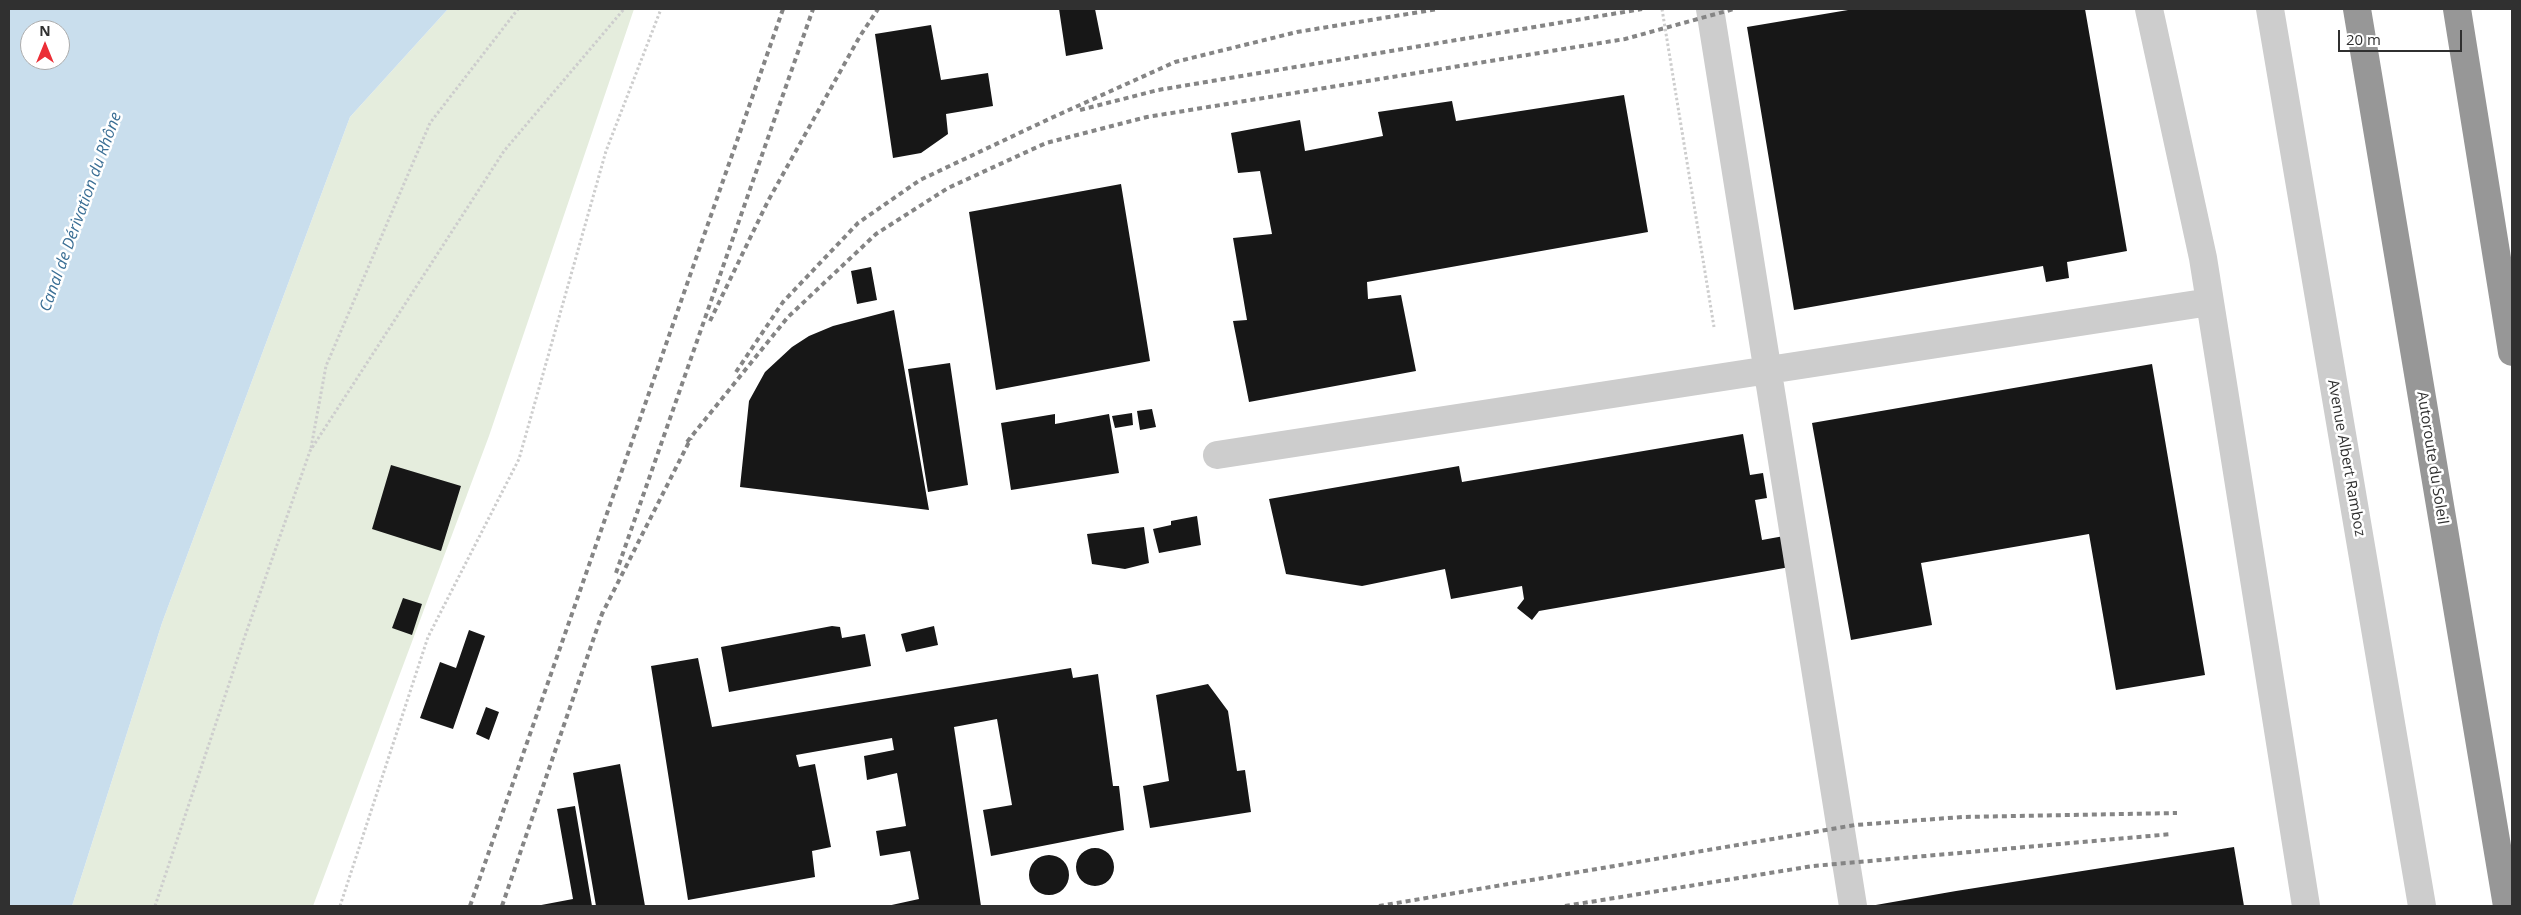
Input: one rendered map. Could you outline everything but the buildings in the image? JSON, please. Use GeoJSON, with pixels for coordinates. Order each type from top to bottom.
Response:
{"type":"FeatureCollection","features":[{"type":"Feature","properties":{"kind":"highway","name":"Autoroute du Soleil"},"geometry":{"type":"LineString","coordinates":[[2357,9],[2507,906]]}},
{"type":"Feature","properties":{"kind":"highway"},"geometry":{"type":"LineString","coordinates":[[2457,9],[2512,352]]}},
{"type":"Feature","properties":{"kind":"street"},"geometry":{"type":"LineString","coordinates":[[1710,9],[1852,906]]}},
{"type":"Feature","properties":{"kind":"street"},"geometry":{"type":"LineString","coordinates":[[2149,9],[2203,258],[2306,906]]}},
{"type":"Feature","properties":{"kind":"street","name":"Avenue Albert Ramboz"},"geometry":{"type":"LineString","coordinates":[[2270,9],[2422,906]]}},
{"type":"Feature","properties":{"kind":"street"},"geometry":{"type":"LineString","coordinates":[[1217,455],[1767,368],[2210,302]]}},
{"type":"Feature","properties":{"kind":"path"},"geometry":{"type":"LineString","coordinates":[[155,906],[246,633],[310,451],[326,366],[430,123],[518,9]]}},
{"type":"Feature","properties":{"kind":"path"},"geometry":{"type":"LineString","coordinates":[[310,451],[504,152],[624,9]]}},
{"type":"Feature","properties":{"kind":"path"},"geometry":{"type":"LineString","coordinates":[[340,906],[428,637],[519,459],[606,151],[661,9]]}},
{"type":"Feature","properties":{"kind":"path"},"geometry":{"type":"LineString","coordinates":[[1662,9],[1714,327]]}},
{"type":"Feature","properties":{"kind":"green space"},"geometry":{"type":"Polygon","coordinates":[[[448,9],[634,9],[489,436],[313,906],[72,906],[162,623],[350,117],[448,9]]]}},
{"type":"Feature","properties":{"kind":"water","name":"Canal de Dérivation du Rhône"},"geometry":{"type":"Polygon","coordinates":[[[9,9],[448,9],[350,117],[162,623],[72,906],[9,906],[9,9]]]}},
{"type":"Feature","properties":{"kind":"railway"},"geometry":{"type":"LineString","coordinates":[[470,906],[783,9]]}},
{"type":"Feature","properties":{"kind":"railway"},"geometry":{"type":"LineString","coordinates":[[616,573],[813,9]]}},
{"type":"Feature","properties":{"kind":"railway"},"geometry":{"type":"LineString","coordinates":[[710,321],[768,201],[860,36],[878,9]]}},
{"type":"Feature","properties":{"kind":"railway"},"geometry":{"type":"LineString","coordinates":[[736,372],[783,302],[858,223],[920,180],[1175,62],[1297,32],[1438,9]]}},
{"type":"Feature","properties":{"kind":"railway"},"geometry":{"type":"LineString","coordinates":[[1080,110],[1158,90],[1642,9]]}},
{"type":"Feature","properties":{"kind":"railway"},"geometry":{"type":"LineString","coordinates":[[687,442],[788,317],[876,234],[948,188],[1046,143],[1147,117],[1625,39],[1734,9]]}},
{"type":"Feature","properties":{"kind":"railway"},"geometry":{"type":"LineString","coordinates":[[601,616],[691,438]]}},
{"type":"Feature","properties":{"kind":"railway"},"geometry":{"type":"LineString","coordinates":[[502,906],[603,611]]}},
{"type":"Feature","properties":{"kind":"railway"},"geometry":{"type":"LineString","coordinates":[[1379,906],[1855,825],[1962,817],[2177,813]]}},
{"type":"Feature","properties":{"kind":"railway"},"geometry":{"type":"LineString","coordinates":[[1565,906],[1813,866],[2172,834]]}}]}
